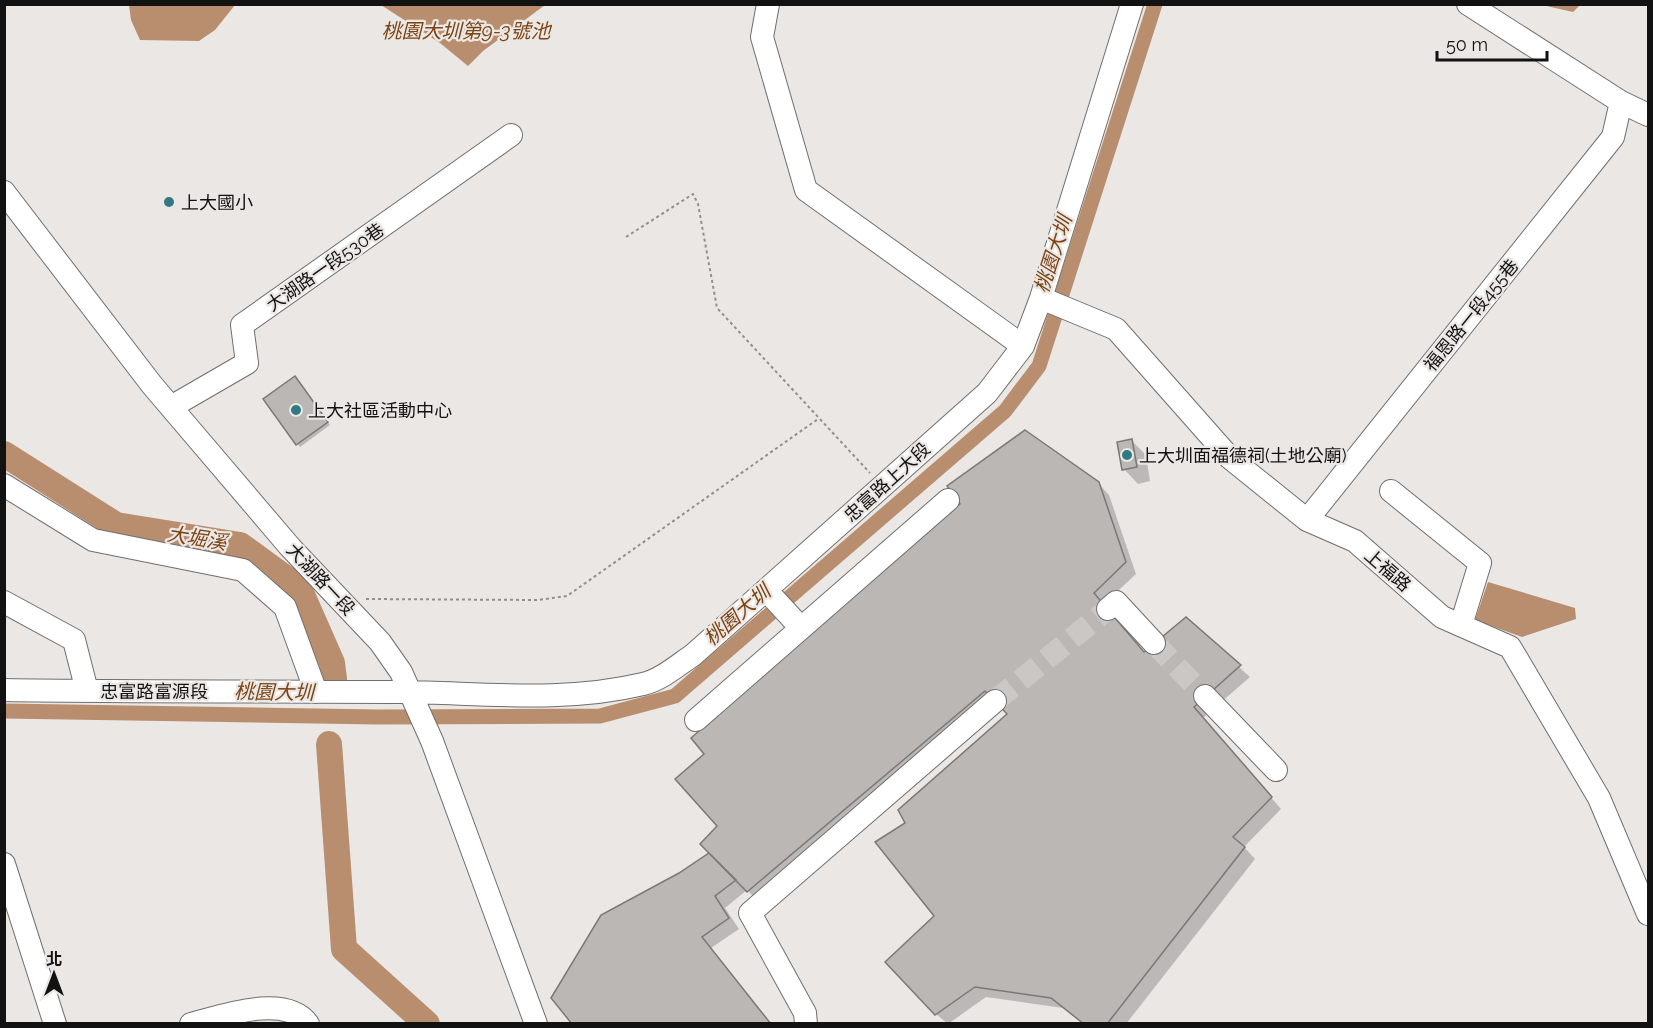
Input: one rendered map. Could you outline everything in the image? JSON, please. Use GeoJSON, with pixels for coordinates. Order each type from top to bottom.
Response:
{"type":"FeatureCollection","features":[{"type":"Feature","properties":{"kind":"street"},"geometry":{"type":"LineString","coordinates":[[768,4],[762,37],[806,190],[1023,346]]}},
{"type":"Feature","properties":{"kind":"street","name":"忠富路上大段"},"geometry":{"type":"LineString","coordinates":[[416,702],[551,696],[601,692],[646,684],[693,655],[768,591],[987,393],[1023,346],[1046,301],[1132,4]]}},
{"type":"Feature","properties":{"kind":"street"},"geometry":{"type":"LineString","coordinates":[[1468,4],[1621,102],[1648,115]]}},
{"type":"Feature","properties":{"kind":"street","name":"福恩路一段455巷"},"geometry":{"type":"LineString","coordinates":[[1307,520],[1613,137],[1621,102]]}},
{"type":"Feature","properties":{"kind":"street","name":"大湖路一段530巷"},"geometry":{"type":"LineString","coordinates":[[171,407],[247,363],[242,325],[511,135]]}},
{"type":"Feature","properties":{"kind":"street","name":"大湖路一段"},"geometry":{"type":"LineString","coordinates":[[4,192],[171,407],[290,547],[380,642],[416,702],[432,741],[536,1023]]}},
{"type":"Feature","properties":{"kind":"street","name":"上福路"},"geometry":{"type":"LineString","coordinates":[[1046,301],[1116,329],[1230,458],[1307,520],[1355,541],[1442,617],[1510,647],[1599,798],[1648,914]]}},
{"type":"Feature","properties":{"kind":"street"},"geometry":{"type":"LineString","coordinates":[[4,485],[93,540],[243,570],[285,606],[316,692]]}},
{"type":"Feature","properties":{"kind":"street"},"geometry":{"type":"LineString","coordinates":[[1391,491],[1480,563],[1461,625]]}},
{"type":"Feature","properties":{"kind":"street"},"geometry":{"type":"LineString","coordinates":[[696,720],[793,621],[948,500]]}},
{"type":"Feature","properties":{"kind":"street"},"geometry":{"type":"LineString","coordinates":[[768,591],[793,621]]}},
{"type":"Feature","properties":{"kind":"street"},"geometry":{"type":"LineString","coordinates":[[4,602],[74,640],[87,691]]}},
{"type":"Feature","properties":{"kind":"street"},"geometry":{"type":"LineString","coordinates":[[1108,609],[1116,602],[1154,643]]}},
{"type":"Feature","properties":{"kind":"street","name":"忠富路富源段"},"geometry":{"type":"LineString","coordinates":[[4,690],[316,692],[416,702]]}},
{"type":"Feature","properties":{"kind":"street"},"geometry":{"type":"LineString","coordinates":[[1205,696],[1276,770]]}},
{"type":"Feature","properties":{"kind":"street"},"geometry":{"type":"LineString","coordinates":[[806,1023],[805,1013],[750,913],[995,701]]}},
{"type":"Feature","properties":{"kind":"street"},"geometry":{"type":"LineString","coordinates":[[4,864],[56,1023]]}},
{"type":"Feature","properties":{"kind":"street"},"geometry":{"type":"LineString","coordinates":[[191,1023],[264,1006],[303,1017],[308,1023]]}},
{"type":"Feature","properties":{"kind":"path"},"geometry":{"type":"LineString","coordinates":[[626,237],[693,194],[698,204],[717,308],[882,486]]}},
{"type":"Feature","properties":{"kind":"path"},"geometry":{"type":"LineString","coordinates":[[339,598],[538,600],[567,596],[818,419]]}},
{"type":"Feature","properties":{"kind":"water"},"geometry":{"type":"Polygon","coordinates":[[[129,4],[235,5],[215,30],[199,41],[140,40],[131,20],[129,4]]]}},
{"type":"Feature","properties":{"kind":"water","name":"桃園大圳第9-3號池"},"geometry":{"type":"Polygon","coordinates":[[[381,5],[545,5],[483,51],[468,66],[440,43],[381,5]]]}},
{"type":"Feature","properties":{"kind":"water"},"geometry":{"type":"Polygon","coordinates":[[[1542,5],[1580,5],[1573,12],[1542,5]]]}},
{"type":"Feature","properties":{"kind":"water"},"geometry":{"type":"Polygon","coordinates":[[[1488,582],[1575,608],[1576,619],[1522,637],[1475,620],[1488,582]]]}},
{"type":"Feature","properties":{"kind":"building","name":"上大社區活動中心"},"geometry":{"type":"Polygon","coordinates":[[[295,376],[328,422],[296,445],[263,399],[295,376]]]}},
{"type":"Feature","properties":{"kind":"building"},"geometry":{"type":"Polygon","coordinates":[[[1025,430],[1099,482],[1126,562],[1094,593],[1144,652],[1186,617],[1241,665],[1194,707],[1272,797],[1233,837],[1245,847],[1107,1024],[1084,1024],[1051,998],[975,987],[935,1015],[885,962],[934,916],[875,842],[905,823],[898,810],[1007,714],[985,691],[747,892],[700,844],[717,826],[675,779],[704,754],[691,738],[960,504],[947,486],[1025,430]]]}},
{"type":"Feature","properties":{"kind":"building","name":"上大圳面福德祠(土地公廟)"},"geometry":{"type":"Polygon","coordinates":[[[1132,439],[1137,467],[1122,470],[1117,442],[1132,439]]]}},
{"type":"Feature","properties":{"kind":"building"},"geometry":{"type":"Polygon","coordinates":[[[709,853],[736,880],[715,896],[729,918],[702,937],[771,1024],[572,1024],[551,998],[601,915],[679,873],[709,853]]]}},
{"type":"Feature","properties":{"kind":"waterway","name":"桃園大圳"},"geometry":{"type":"LineString","coordinates":[[4,711],[378,717],[600,716],[675,696],[1005,411],[1039,366],[1155,4]]}},
{"type":"Feature","properties":{"kind":"waterway","name":"大堀溪"},"geometry":{"type":"LineString","coordinates":[[4,454],[116,525],[240,545],[299,588],[332,663],[334,679]]}},
{"type":"Feature","properties":{"kind":"waterway","name":"大堀溪"},"geometry":{"type":"LineString","coordinates":[[329,744],[344,949],[427,1024]]}},
{"type":"Feature","properties":{"kind":"tunnel"},"geometry":{"type":"LineString","coordinates":[[995,701],[1108,609]]}},
{"type":"Feature","properties":{"kind":"tunnel"},"geometry":{"type":"LineString","coordinates":[[1154,643],[1205,696]]}},
{"type":"Feature","properties":{"kind":"place","name":"上大國小"},"geometry":{"type":"Point","coordinates":[169,202]}},
{"type":"Feature","properties":{"kind":"place","name":"上大社區活動中心"},"geometry":{"type":"Point","coordinates":[296,410]}},
{"type":"Feature","properties":{"kind":"place","name":"上大圳面福德祠(土地公廟)"},"geometry":{"type":"Point","coordinates":[1127,455]}}]}
